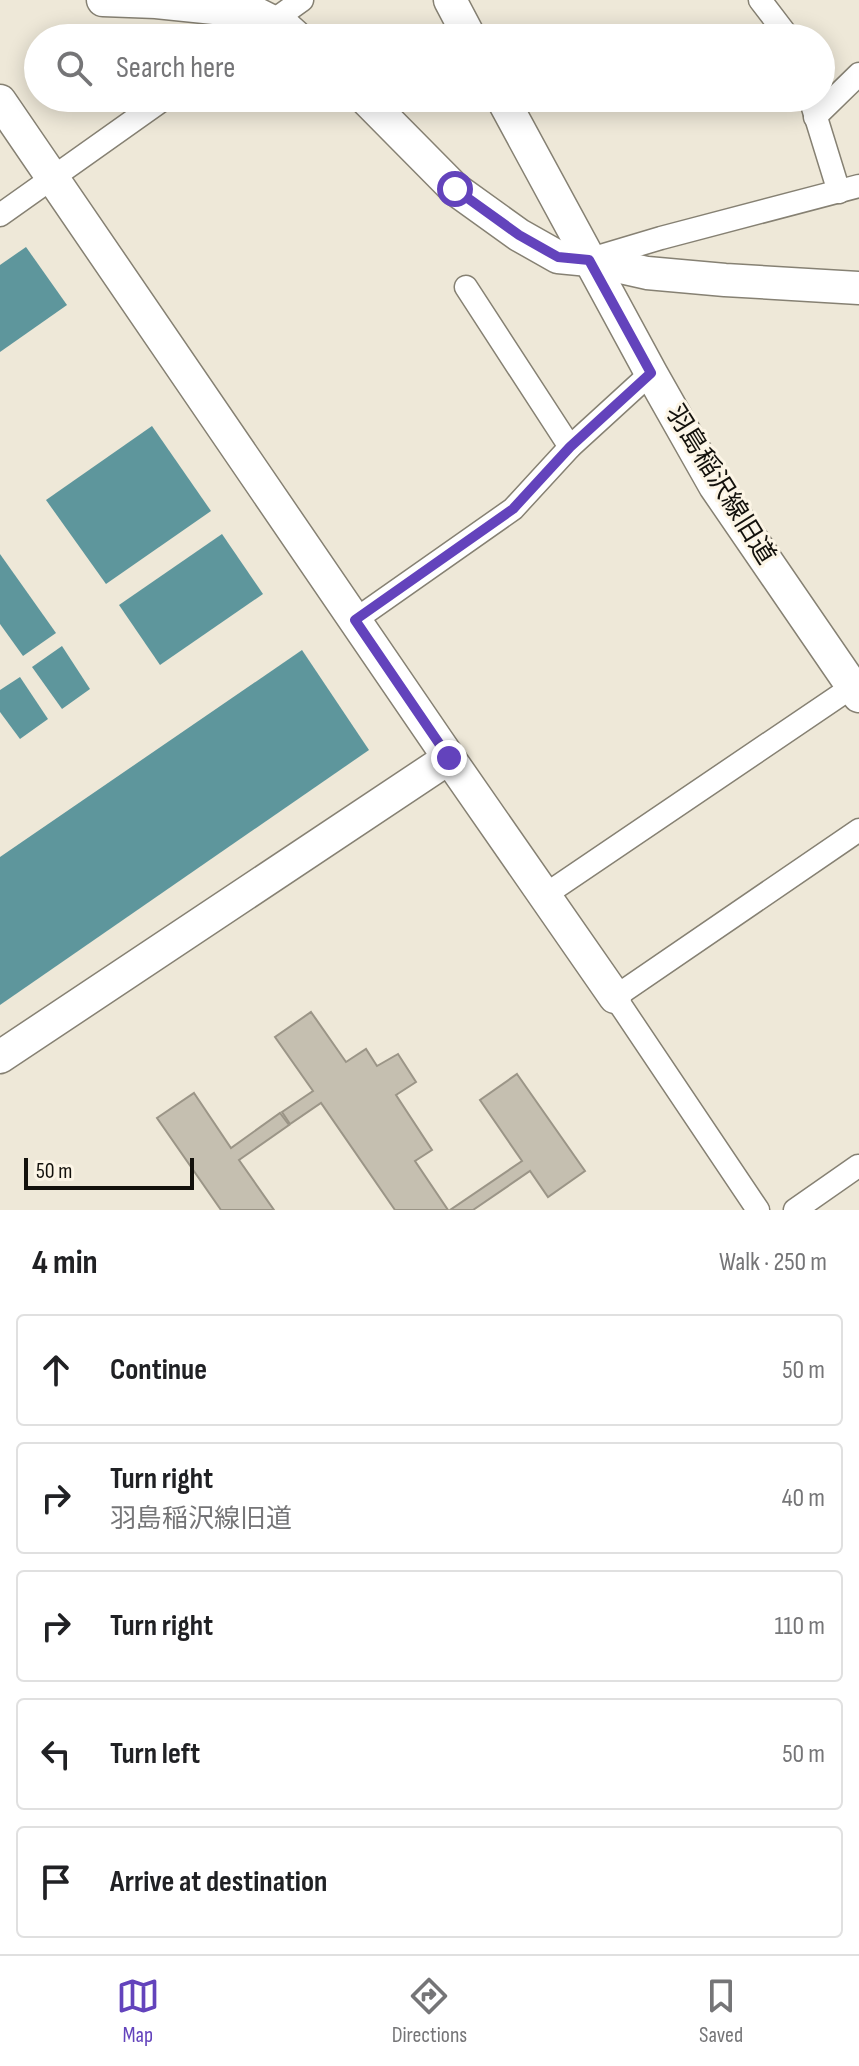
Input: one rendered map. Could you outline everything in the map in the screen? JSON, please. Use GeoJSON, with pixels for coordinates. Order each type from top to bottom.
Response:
{"type":"FeatureCollection","features":[{"type":"Feature","properties":{"kind":"street"},"geometry":{"type":"LineString","coordinates":[[103,0],[253,12],[264,24]]}},
{"type":"Feature","properties":{"kind":"street"},"geometry":{"type":"LineString","coordinates":[[281,24],[302,0]]}},
{"type":"Feature","properties":{"kind":"street"},"geometry":{"type":"LineString","coordinates":[[450,0],[463,24]]}},
{"type":"Feature","properties":{"kind":"street"},"geometry":{"type":"LineString","coordinates":[[763,1],[779,24]]}},
{"type":"Feature","properties":{"kind":"street"},"geometry":{"type":"LineString","coordinates":[[835,91],[859,74]]}},
{"type":"Feature","properties":{"kind":"street"},"geometry":{"type":"LineString","coordinates":[[0,101],[758,1210]]}},
{"type":"Feature","properties":{"kind":"street"},"geometry":{"type":"LineString","coordinates":[[0,215],[145,112]]}},
{"type":"Feature","properties":{"kind":"street"},"geometry":{"type":"LineString","coordinates":[[379,112],[455,189],[519,235],[558,257],[589,260],[647,273],[859,288]]}},
{"type":"Feature","properties":{"kind":"street","name":"羽島稲沢線旧道"},"geometry":{"type":"LineString","coordinates":[[510,112],[715,486],[856,692]]}},
{"type":"Feature","properties":{"kind":"street"},"geometry":{"type":"LineString","coordinates":[[589,260],[849,189],[815,112]]}},
{"type":"Feature","properties":{"kind":"street"},"geometry":{"type":"LineString","coordinates":[[466,287],[570,447]]}},
{"type":"Feature","properties":{"kind":"street"},"geometry":{"type":"LineString","coordinates":[[355,620],[513,509],[570,447],[651,373]]}},
{"type":"Feature","properties":{"kind":"street"},"geometry":{"type":"LineString","coordinates":[[545,895],[856,692]]}},
{"type":"Feature","properties":{"kind":"street"},"geometry":{"type":"LineString","coordinates":[[0,1057],[449,758]]}},
{"type":"Feature","properties":{"kind":"street"},"geometry":{"type":"LineString","coordinates":[[615,997],[859,830]]}},
{"type":"Feature","properties":{"kind":"street"},"geometry":{"type":"LineString","coordinates":[[795,1210],[858,1166]]}},
{"type":"Feature","properties":{"kind":"water"},"geometry":{"type":"Polygon","coordinates":[[[26,247],[67,305],[0,352],[0,265],[26,247]]]}},
{"type":"Feature","properties":{"kind":"water"},"geometry":{"type":"Polygon","coordinates":[[[152,426],[211,511],[106,584],[46,500],[152,426]]]}},
{"type":"Feature","properties":{"kind":"water"},"geometry":{"type":"Polygon","coordinates":[[[222,534],[263,594],[160,665],[119,605],[222,534]]]}},
{"type":"Feature","properties":{"kind":"water"},"geometry":{"type":"Polygon","coordinates":[[[0,554],[56,633],[23,656],[0,624],[0,554]]]}},
{"type":"Feature","properties":{"kind":"water"},"geometry":{"type":"Polygon","coordinates":[[[62,646],[90,689],[62,709],[32,667],[62,646]]]}},
{"type":"Feature","properties":{"kind":"water"},"geometry":{"type":"Polygon","coordinates":[[[302,650],[369,750],[0,1005],[0,857],[302,650]]]}},
{"type":"Feature","properties":{"kind":"water"},"geometry":{"type":"Polygon","coordinates":[[[20,677],[48,719],[20,739],[0,712],[0,690],[20,677]]]}},
{"type":"Feature","properties":{"kind":"building"},"geometry":{"type":"Polygon","coordinates":[[[311,1012],[346,1062],[366,1049],[377,1066],[398,1054],[416,1082],[396,1095],[432,1150],[415,1161],[448,1210],[395,1210],[321,1103],[290,1124],[282,1112],[313,1091],[275,1037],[311,1012]]]}},
{"type":"Feature","properties":{"kind":"building"},"geometry":{"type":"Polygon","coordinates":[[[517,1074],[585,1171],[548,1197],[530,1171],[473,1210],[450,1210],[522,1161],[480,1100],[517,1074]]]}},
{"type":"Feature","properties":{"kind":"building"},"geometry":{"type":"Polygon","coordinates":[[[194,1093],[231,1148],[280,1113],[289,1125],[239,1160],[274,1210],[221,1210],[157,1118],[194,1093]]]}},
{"type":"Feature","properties":{"kind":"route"},"geometry":{"type":"LineString","coordinates":[[449,758],[355,620],[513,509],[570,447],[651,373],[589,260],[558,257],[519,235],[455,189]]}}]}
